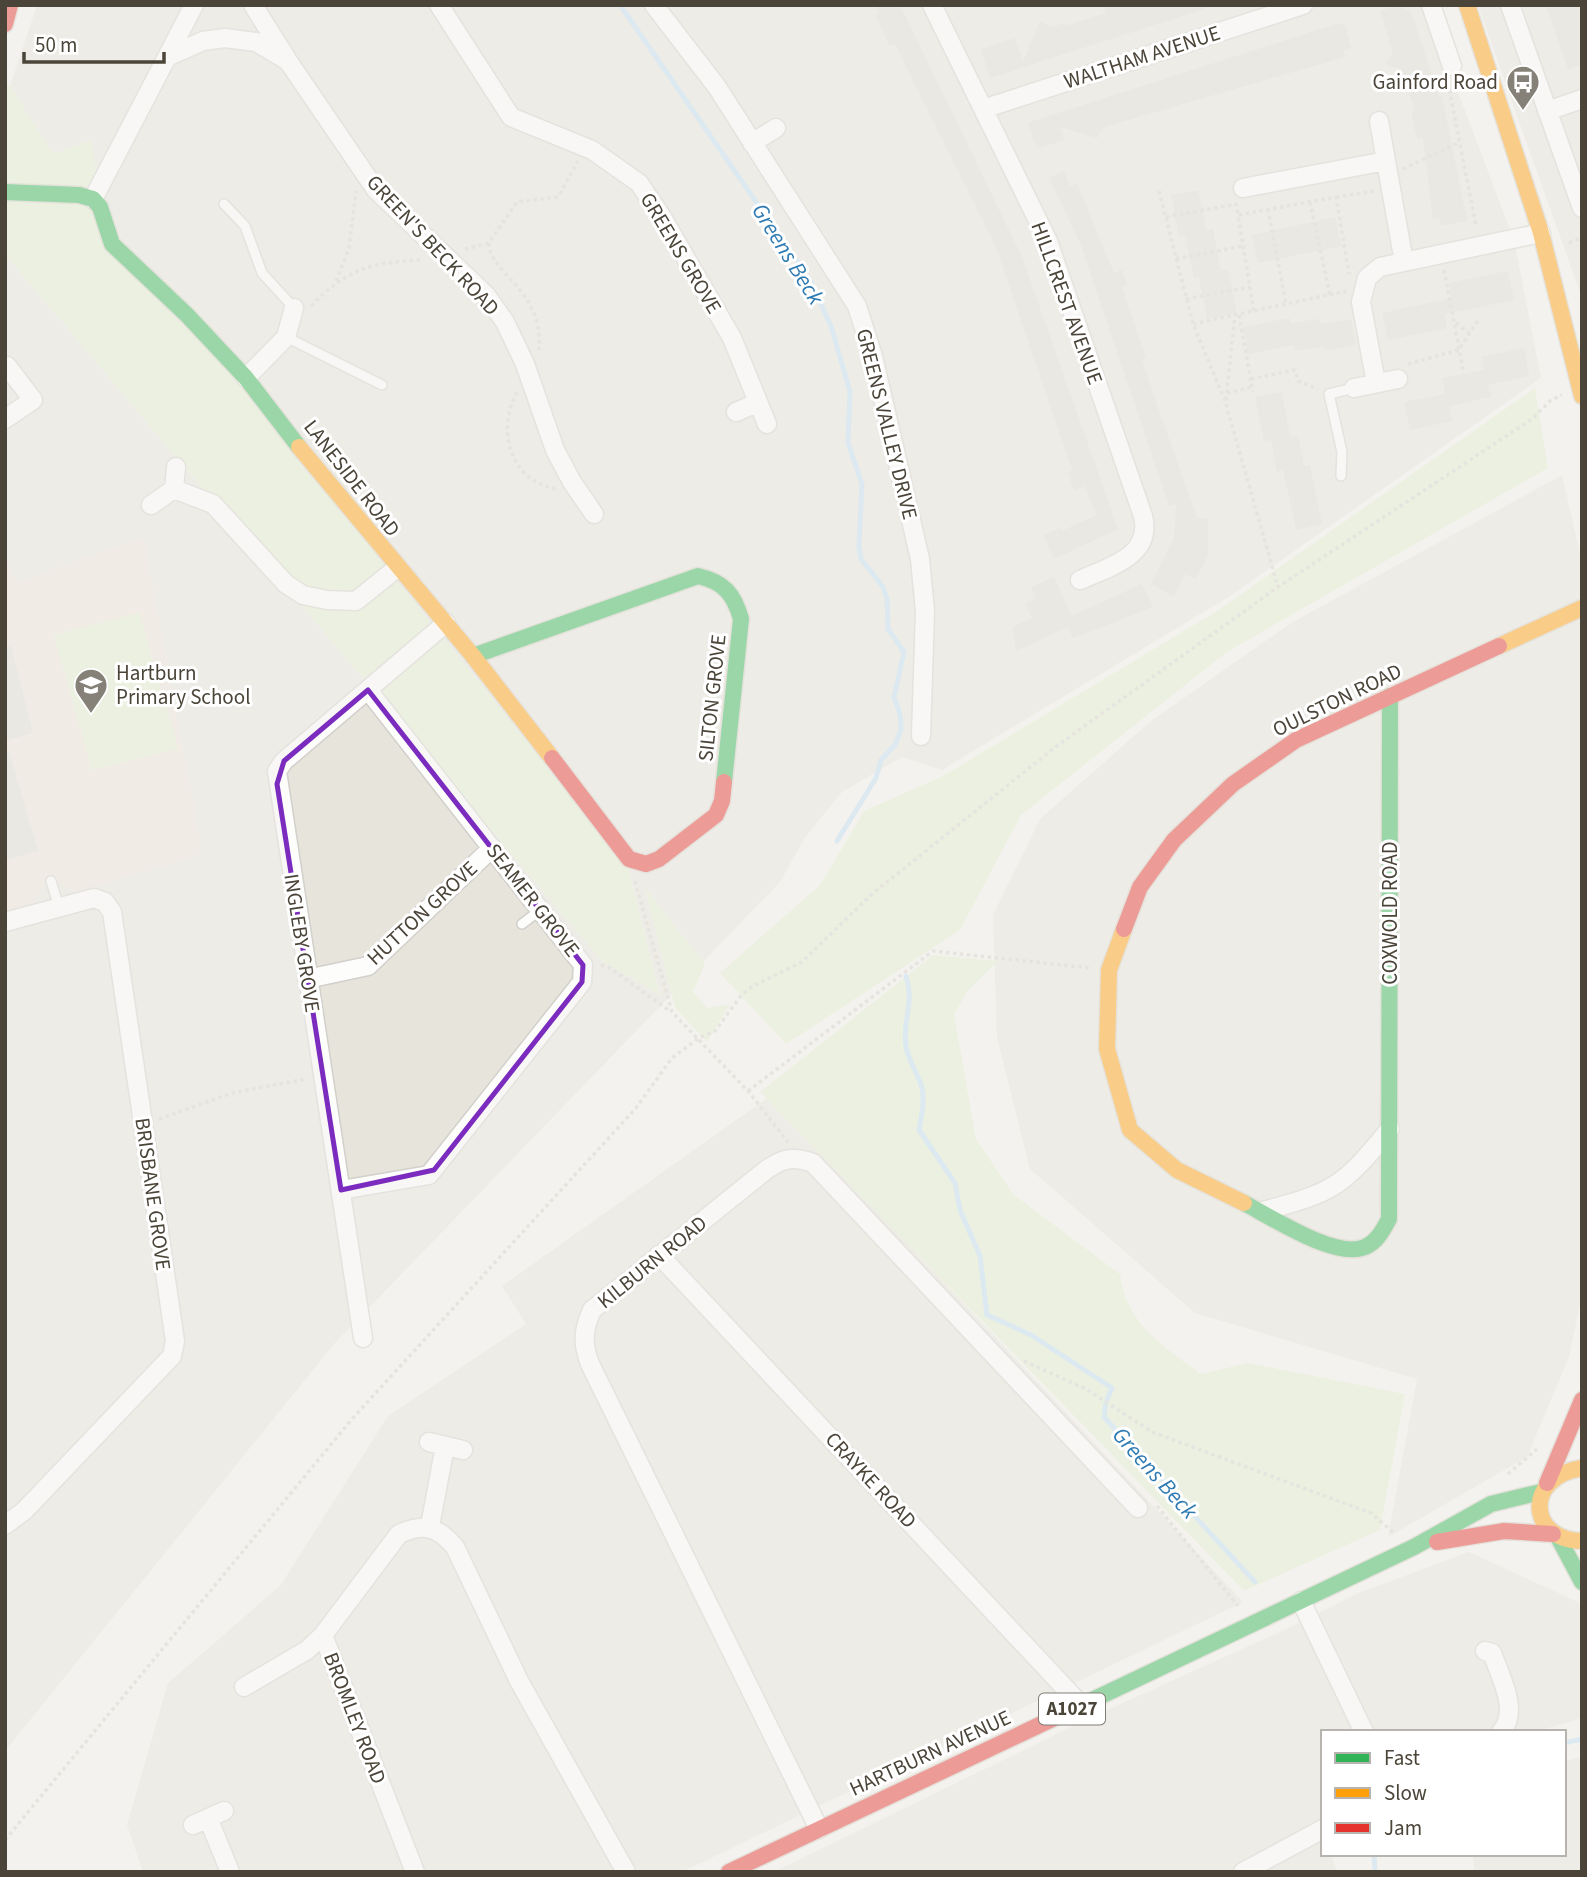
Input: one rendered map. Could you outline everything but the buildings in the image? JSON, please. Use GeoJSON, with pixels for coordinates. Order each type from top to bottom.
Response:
{"type":"FeatureCollection","features":[{"type":"Feature","properties":{"kind":"street"},"geometry":{"type":"LineString","coordinates":[[5,24],[10,5]]}},
{"type":"Feature","properties":{"kind":"street"},"geometry":{"type":"LineString","coordinates":[[5,192],[79,195],[93,199],[194,5]]}},
{"type":"Feature","properties":{"kind":"street","name":"GREEN'S BECK ROAD"},"geometry":{"type":"LineString","coordinates":[[253,5],[376,190],[416,232],[446,255],[486,295],[505,321],[526,364],[555,450],[572,482],[594,513]]}},
{"type":"Feature","properties":{"kind":"street","name":"GREENS GROVE"},"geometry":{"type":"LineString","coordinates":[[439,5],[505,93],[510,117],[592,150],[639,183],[662,217],[732,338],[767,424]]}},
{"type":"Feature","properties":{"kind":"street","name":"GREENS VALLEY DRIVE"},"geometry":{"type":"LineString","coordinates":[[654,5],[717,87],[857,306],[873,356],[920,559],[925,611],[921,736]]}},
{"type":"Feature","properties":{"kind":"street","name":"HILLCREST AVENUE"},"geometry":{"type":"LineString","coordinates":[[932,5],[1050,247],[1145,524],[1142,543],[1133,555],[1080,580]]}},
{"type":"Feature","properties":{"kind":"street","name":"WALTHAM AVENUE"},"geometry":{"type":"LineString","coordinates":[[983,110],[1303,5]]}},
{"type":"Feature","properties":{"kind":"street"},"geometry":{"type":"LineString","coordinates":[[1431,5],[1451,66]]}},
{"type":"Feature","properties":{"kind":"street"},"geometry":{"type":"LineString","coordinates":[[1466,5],[1541,233],[1582,396]]}},
{"type":"Feature","properties":{"kind":"street"},"geometry":{"type":"LineString","coordinates":[[1510,5],[1582,208]]}},
{"type":"Feature","properties":{"kind":"street","name":"GREEN'S BECK ROAD"},"geometry":{"type":"LineString","coordinates":[[167,57],[203,41],[225,38],[256,43],[288,61]]}},
{"type":"Feature","properties":{"kind":"street"},"geometry":{"type":"LineString","coordinates":[[1547,111],[1582,99]]}},
{"type":"Feature","properties":{"kind":"street"},"geometry":{"type":"LineString","coordinates":[[1379,121],[1404,262]]}},
{"type":"Feature","properties":{"kind":"street"},"geometry":{"type":"LineString","coordinates":[[752,143],[776,128]]}},
{"type":"Feature","properties":{"kind":"street"},"geometry":{"type":"LineString","coordinates":[[1243,188],[1388,174]]}},
{"type":"Feature","properties":{"kind":"street","name":"LANESIDE ROAD"},"geometry":{"type":"LineString","coordinates":[[93,199],[100,207],[112,244],[187,315],[246,378],[397,568],[473,656],[629,859]]}},
{"type":"Feature","properties":{"kind":"street"},"geometry":{"type":"LineString","coordinates":[[1376,383],[1357,290],[1367,278],[1380,267],[1541,233]]}},
{"type":"Feature","properties":{"kind":"street"},"geometry":{"type":"LineString","coordinates":[[246,378],[290,323]]}},
{"type":"Feature","properties":{"kind":"street"},"geometry":{"type":"LineString","coordinates":[[5,419],[33,400],[7,366]]}},
{"type":"Feature","properties":{"kind":"street"},"geometry":{"type":"LineString","coordinates":[[1354,388],[1376,383],[1402,372]]}},
{"type":"Feature","properties":{"kind":"street"},"geometry":{"type":"LineString","coordinates":[[736,412],[757,403]]}},
{"type":"Feature","properties":{"kind":"street"},"geometry":{"type":"LineString","coordinates":[[151,505],[174,489],[176,467]]}},
{"type":"Feature","properties":{"kind":"street"},"geometry":{"type":"LineString","coordinates":[[174,489],[213,504],[286,584],[303,595],[327,600],[356,601],[397,568]]}},
{"type":"Feature","properties":{"kind":"street","name":"SILTON GROVE"},"geometry":{"type":"LineString","coordinates":[[473,656],[698,576],[717,580],[734,593],[741,619],[719,808],[716,815],[659,859],[646,864],[629,859]]}},
{"type":"Feature","properties":{"kind":"street","name":"OULSTON ROAD"},"geometry":{"type":"LineString","coordinates":[[1263,1211],[1177,1170],[1130,1130],[1107,1049],[1110,970],[1140,887],[1174,840],[1233,784],[1296,740],[1582,608]]}},
{"type":"Feature","properties":{"kind":"street","name":"INGLEBY GROVE"},"geometry":{"type":"LineString","coordinates":[[363,1338],[277,771],[284,761],[446,623]]}},
{"type":"Feature","properties":{"kind":"street","name":"SEAMER GROVE"},"geometry":{"type":"LineString","coordinates":[[341,1190],[429,1175],[582,982],[583,965],[368,690]]}},
{"type":"Feature","properties":{"kind":"street","name":"COXWOLD ROAD"},"geometry":{"type":"LineString","coordinates":[[1263,1211],[1348,1252],[1368,1246],[1382,1235],[1389,1219],[1390,696]]}},
{"type":"Feature","properties":{"kind":"street","name":"HUTTON GROVE"},"geometry":{"type":"LineString","coordinates":[[307,979],[368,966],[492,848]]}},
{"type":"Feature","properties":{"kind":"street","name":"BRISBANE GROVE"},"geometry":{"type":"LineString","coordinates":[[5,922],[94,898],[105,902],[112,912],[175,1341],[172,1356],[23,1511],[5,1524]]}},
{"type":"Feature","properties":{"kind":"street"},"geometry":{"type":"LineString","coordinates":[[1263,1211],[1316,1198],[1336,1187],[1357,1169],[1390,1129]]}},
{"type":"Feature","properties":{"kind":"street","name":"KILBURN ROAD"},"geometry":{"type":"LineString","coordinates":[[801,1158],[792,1157],[773,1166],[659,1255],[592,1310],[583,1329],[584,1348],[819,1829]]}},
{"type":"Feature","properties":{"kind":"street"},"geometry":{"type":"LineString","coordinates":[[801,1158],[813,1163],[1130,1489],[1138,1508]]}},
{"type":"Feature","properties":{"kind":"street","name":"CRAYKE ROAD"},"geometry":{"type":"LineString","coordinates":[[659,1255],[1081,1705]]}},
{"type":"Feature","properties":{"kind":"street"},"geometry":{"type":"LineString","coordinates":[[1582,1400],[1544,1487],[1541,1515],[1582,1581]]}},
{"type":"Feature","properties":{"kind":"street"},"geometry":{"type":"LineString","coordinates":[[463,1450],[437,1444],[430,1526],[444,1534],[455,1547],[519,1681],[626,1872]]}},
{"type":"Feature","properties":{"kind":"street","name":"A1027"},"geometry":{"type":"LineString","coordinates":[[1544,1487],[1557,1473],[1570,1468],[1582,1468]]}},
{"type":"Feature","properties":{"kind":"street","name":"HARTBURN AVENUE"},"geometry":{"type":"LineString","coordinates":[[729,1872],[1414,1547],[1463,1518],[1522,1493],[1544,1487]]}},
{"type":"Feature","properties":{"kind":"street","name":"BROMLEY ROAD"},"geometry":{"type":"LineString","coordinates":[[415,1872],[323,1635],[399,1534],[415,1527],[430,1526]]}},
{"type":"Feature","properties":{"kind":"street","name":"HARTBURN AVENUE"},"geometry":{"type":"LineString","coordinates":[[1414,1547],[1504,1531],[1556,1536]]}},
{"type":"Feature","properties":{"kind":"street","name":"A1027"},"geometry":{"type":"LineString","coordinates":[[1556,1536],[1582,1541]]}},
{"type":"Feature","properties":{"kind":"street"},"geometry":{"type":"LineString","coordinates":[[1301,1601],[1363,1730]]}},
{"type":"Feature","properties":{"kind":"street"},"geometry":{"type":"LineString","coordinates":[[244,1687],[307,1650],[323,1635]]}},
{"type":"Feature","properties":{"kind":"street"},"geometry":{"type":"LineString","coordinates":[[1485,1651],[1493,1653],[1510,1708],[1507,1725],[1502,1730]]}},
{"type":"Feature","properties":{"kind":"street"},"geometry":{"type":"LineString","coordinates":[[208,1818],[230,1872]]}},
{"type":"Feature","properties":{"kind":"street"},"geometry":{"type":"LineString","coordinates":[[1243,1872],[1321,1830]]}},
{"type":"Feature","properties":{"kind":"lane"},"geometry":{"type":"LineString","coordinates":[[224,205],[245,226],[261,273],[290,323],[382,386]]}},
{"type":"Feature","properties":{"kind":"lane"},"geometry":{"type":"LineString","coordinates":[[1341,476],[1342,452],[1329,394],[1354,388]]}},
{"type":"Feature","properties":{"kind":"lane"},"geometry":{"type":"LineString","coordinates":[[51,881],[58,907]]}},
{"type":"Feature","properties":{"kind":"lane"},"geometry":{"type":"LineString","coordinates":[[522,924],[540,910]]}},
{"type":"Feature","properties":{"kind":"path"},"geometry":{"type":"LineString","coordinates":[[1451,66],[1446,69],[1476,226]]}},
{"type":"Feature","properties":{"kind":"path"},"geometry":{"type":"LineString","coordinates":[[1238,215],[1336,197],[1460,142]]}},
{"type":"Feature","properties":{"kind":"path"},"geometry":{"type":"LineString","coordinates":[[290,323],[336,281],[391,261],[437,260],[455,249],[471,249],[489,243],[517,202],[558,197],[578,161],[566,156]]}},
{"type":"Feature","properties":{"kind":"path"},"geometry":{"type":"LineString","coordinates":[[336,281],[349,248],[356,180],[365,173]]}},
{"type":"Feature","properties":{"kind":"path"},"geometry":{"type":"LineString","coordinates":[[1159,191],[1193,324],[1225,401],[1278,587]]}},
{"type":"Feature","properties":{"kind":"path"},"geometry":{"type":"LineString","coordinates":[[1193,324],[1357,290],[1336,197]]}},
{"type":"Feature","properties":{"kind":"path"},"geometry":{"type":"LineString","coordinates":[[1310,202],[1329,295]]}},
{"type":"Feature","properties":{"kind":"path"},"geometry":{"type":"LineString","coordinates":[[1166,217],[1236,204],[1254,311]]}},
{"type":"Feature","properties":{"kind":"path"},"geometry":{"type":"LineString","coordinates":[[1268,209],[1286,304]]}},
{"type":"Feature","properties":{"kind":"path"},"geometry":{"type":"LineString","coordinates":[[1569,243],[1582,238]]}},
{"type":"Feature","properties":{"kind":"path"},"geometry":{"type":"LineString","coordinates":[[489,243],[492,258],[514,280],[531,303],[539,329],[539,354]]}},
{"type":"Feature","properties":{"kind":"path"},"geometry":{"type":"LineString","coordinates":[[1176,259],[1243,246]]}},
{"type":"Feature","properties":{"kind":"path"},"geometry":{"type":"LineString","coordinates":[[1443,265],[1463,370]]}},
{"type":"Feature","properties":{"kind":"path"},"geometry":{"type":"LineString","coordinates":[[1186,299],[1251,287]]}},
{"type":"Feature","properties":{"kind":"path"},"geometry":{"type":"LineString","coordinates":[[1226,393],[1253,390],[1237,314]]}},
{"type":"Feature","properties":{"kind":"path"},"geometry":{"type":"LineString","coordinates":[[1225,401],[1237,314]]}},
{"type":"Feature","properties":{"kind":"path"},"geometry":{"type":"LineString","coordinates":[[1402,372],[1459,350],[1478,320]]}},
{"type":"Feature","properties":{"kind":"path"},"geometry":{"type":"LineString","coordinates":[[1454,322],[1469,334]]}},
{"type":"Feature","properties":{"kind":"path"},"geometry":{"type":"LineString","coordinates":[[1251,379],[1295,370],[1298,381],[1329,394]]}},
{"type":"Feature","properties":{"kind":"path"},"geometry":{"type":"LineString","coordinates":[[522,384],[508,413],[508,446],[524,474],[566,491]]}},
{"type":"Feature","properties":{"kind":"path"},"geometry":{"type":"LineString","coordinates":[[5,1840],[352,1419],[636,1108],[672,1058],[699,1038],[715,1031],[740,997],[751,987],[802,962],[872,894],[1058,745],[1278,587],[1532,419],[1550,400]]}},
{"type":"Feature","properties":{"kind":"path"},"geometry":{"type":"LineString","coordinates":[[629,859],[671,1012]]}},
{"type":"Feature","properties":{"kind":"path"},"geometry":{"type":"LineString","coordinates":[[748,1091],[933,951],[1110,970]]}},
{"type":"Feature","properties":{"kind":"path"},"geometry":{"type":"LineString","coordinates":[[583,965],[594,963],[610,968],[671,1012],[748,1091],[801,1158]]}},
{"type":"Feature","properties":{"kind":"path"},"geometry":{"type":"LineString","coordinates":[[143,1124],[232,1093],[322,1077]]}},
{"type":"Feature","properties":{"kind":"path"},"geometry":{"type":"LineString","coordinates":[[1013,1356],[1086,1389],[1152,1432],[1371,1513],[1394,1533]]}},
{"type":"Feature","properties":{"kind":"path"},"geometry":{"type":"LineString","coordinates":[[1130,1489],[1252,1624]]}},
{"type":"Feature","properties":{"kind":"highlighted area"},"geometry":{"type":"Polygon","coordinates":[[[368,690],[583,965],[582,982],[434,1170],[341,1190],[277,784],[284,761],[368,690]]]}},
{"type":"Feature","properties":{"kind":"shaded area"},"geometry":{"type":"Polygon","coordinates":[[[37,5],[1425,5],[1514,240],[1541,378],[1230,596],[942,770],[902,757],[842,792],[806,836],[780,882],[334,1344],[5,1751],[5,254],[602,961],[660,994],[628,866],[105,227],[91,141],[47,156],[10,86],[37,5]]]}},
{"type":"Feature","properties":{"kind":"shaded area"},"geometry":{"type":"Polygon","coordinates":[[[1478,5],[1582,5],[1582,298],[1523,133],[1478,5]]]}},
{"type":"Feature","properties":{"kind":"shaded area"},"geometry":{"type":"Polygon","coordinates":[[[1562,475],[1582,562],[1582,1295],[1569,1357],[1527,1457],[1388,1537],[1417,1379],[1195,1313],[1030,1169],[997,1038],[993,915],[1040,819],[1151,721],[1291,623],[1562,475]]]}},
{"type":"Feature","properties":{"kind":"shaded area","name":"Hartburn Primary School"},"geometry":{"type":"Polygon","coordinates":[[[144,537],[202,849],[197,856],[76,892],[47,879],[34,904],[5,913],[5,563],[19,581],[144,537]]]}},
{"type":"Feature","properties":{"kind":"shaded area"},"geometry":{"type":"Polygon","coordinates":[[[770,1096],[1243,1602],[682,1872],[143,1872],[127,1825],[168,1683],[280,1586],[388,1416],[526,1324],[502,1286],[770,1096]]]}},
{"type":"Feature","properties":{"kind":"shaded area"},"geometry":{"type":"Polygon","coordinates":[[[1469,1552],[1578,1602],[1582,1613],[1582,1718],[1542,1730],[1321,1730],[1321,1856],[1332,1856],[1337,1872],[774,1872],[1083,1721],[1291,1627],[1356,1594],[1469,1552]]]}},
{"type":"Feature","properties":{"kind":"shaded area"},"geometry":{"type":"Polygon","coordinates":[[[1582,1757],[1582,1872],[1474,1872],[1473,1856],[1566,1856],[1566,1761],[1582,1757]]]}},
{"type":"Feature","properties":{"kind":"green space"},"geometry":{"type":"Polygon","coordinates":[[[5,84],[10,86],[53,154],[91,140],[105,227],[110,226],[628,866],[660,995],[602,961],[5,254],[5,84]]]}},
{"type":"Feature","properties":{"kind":"green space"},"geometry":{"type":"Polygon","coordinates":[[[1535,388],[1548,468],[1227,652],[1021,815],[960,930],[786,1044],[720,973],[820,885],[864,811],[943,776],[1217,611],[1535,388]]]}},
{"type":"Feature","properties":{"kind":"green space"},"geometry":{"type":"Polygon","coordinates":[[[139,613],[178,748],[92,770],[54,635],[139,613]]]}},
{"type":"Feature","properties":{"kind":"green space"},"geometry":{"type":"Polygon","coordinates":[[[645,888],[705,964],[693,992],[707,1008],[730,1004],[707,1042],[675,1008],[645,888]]]}},
{"type":"Feature","properties":{"kind":"green space"},"geometry":{"type":"Polygon","coordinates":[[[933,955],[998,961],[967,992],[954,1014],[976,1139],[1013,1194],[1120,1274],[1130,1307],[1148,1332],[1201,1374],[1248,1363],[1405,1394],[1380,1530],[1244,1591],[760,1092],[933,955]]]}},
{"type":"Feature","properties":{"kind":"waterway","name":"Greens Beck"},"geometry":{"type":"LineString","coordinates":[[620,5],[810,280],[831,326],[850,392],[848,443],[862,484],[859,547],[861,559],[883,587],[887,599],[888,629],[904,652],[894,697],[900,714],[901,729],[895,745],[881,760],[876,778],[837,841]]}},
{"type":"Feature","properties":{"kind":"waterway","name":"Greens Beck"},"geometry":{"type":"LineString","coordinates":[[906,976],[909,995],[906,1046],[923,1094],[919,1130],[955,1183],[960,1210],[980,1256],[987,1315],[1031,1335],[1112,1388],[1104,1417],[1255,1582]]}},
{"type":"Feature","properties":{"kind":"waterway"},"geometry":{"type":"LineString","coordinates":[[1566,1743],[1582,1739]]}},
{"type":"Feature","properties":{"kind":"waterway"},"geometry":{"type":"LineString","coordinates":[[1374,1856],[1375,1872]]}},
{"type":"Feature","properties":{"kind":"traffic: fast"},"geometry":{"type":"LineString","coordinates":[[5,192],[79,195],[93,199],[100,207],[112,244],[187,315],[246,378],[299,447]]}},
{"type":"Feature","properties":{"kind":"traffic: fast"},"geometry":{"type":"LineString","coordinates":[[473,656],[698,576],[715,582],[727,590],[741,619],[724,782]]}},
{"type":"Feature","properties":{"kind":"traffic: fast"},"geometry":{"type":"LineString","coordinates":[[1244,1203],[1287,1227],[1338,1248],[1365,1247],[1373,1242],[1389,1219],[1390,696]]}},
{"type":"Feature","properties":{"kind":"traffic: fast"},"geometry":{"type":"LineString","coordinates":[[1084,1704],[1414,1547],[1491,1504],[1541,1492]]}},
{"type":"Feature","properties":{"kind":"traffic: fast"},"geometry":{"type":"LineString","coordinates":[[1558,1537],[1582,1582]]}},
{"type":"Feature","properties":{"kind":"traffic: slow"},"geometry":{"type":"LineString","coordinates":[[1467,5],[1541,233],[1582,396]]}},
{"type":"Feature","properties":{"kind":"traffic: slow"},"geometry":{"type":"LineString","coordinates":[[299,447],[473,656],[552,758]]}},
{"type":"Feature","properties":{"kind":"traffic: slow"},"geometry":{"type":"LineString","coordinates":[[1499,646],[1582,608]]}},
{"type":"Feature","properties":{"kind":"traffic: slow"},"geometry":{"type":"LineString","coordinates":[[1124,929],[1109,970],[1107,1049],[1130,1130],[1177,1170],[1244,1203]]}},
{"type":"Feature","properties":{"kind":"traffic: slow"},"geometry":{"type":"LineString","coordinates":[[1582,1468],[1563,1474],[1550,1483],[1542,1495],[1540,1508],[1543,1520],[1551,1530],[1564,1538],[1582,1541]]}},
{"type":"Feature","properties":{"kind":"traffic: jam"},"geometry":{"type":"LineString","coordinates":[[5,24],[10,5]]}},
{"type":"Feature","properties":{"kind":"traffic: jam"},"geometry":{"type":"LineString","coordinates":[[1124,929],[1140,887],[1174,840],[1233,784],[1296,740],[1499,646]]}},
{"type":"Feature","properties":{"kind":"traffic: jam"},"geometry":{"type":"LineString","coordinates":[[552,758],[629,859],[646,864],[659,859],[716,815],[722,801],[724,782]]}},
{"type":"Feature","properties":{"kind":"traffic: jam"},"geometry":{"type":"LineString","coordinates":[[1547,1483],[1582,1400]]}},
{"type":"Feature","properties":{"kind":"traffic: jam"},"geometry":{"type":"LineString","coordinates":[[1437,1542],[1504,1531],[1553,1534]]}},
{"type":"Feature","properties":{"kind":"traffic: jam"},"geometry":{"type":"LineString","coordinates":[[729,1872],[1084,1704]]}},
{"type":"Feature","properties":{"kind":"place","name":"Gainford Road"},"geometry":{"type":"Point","coordinates":[1523,112]}},
{"type":"Feature","properties":{"kind":"place","name":"Hartburn Primary School"},"geometry":{"type":"Point","coordinates":[91,715]}}]}
